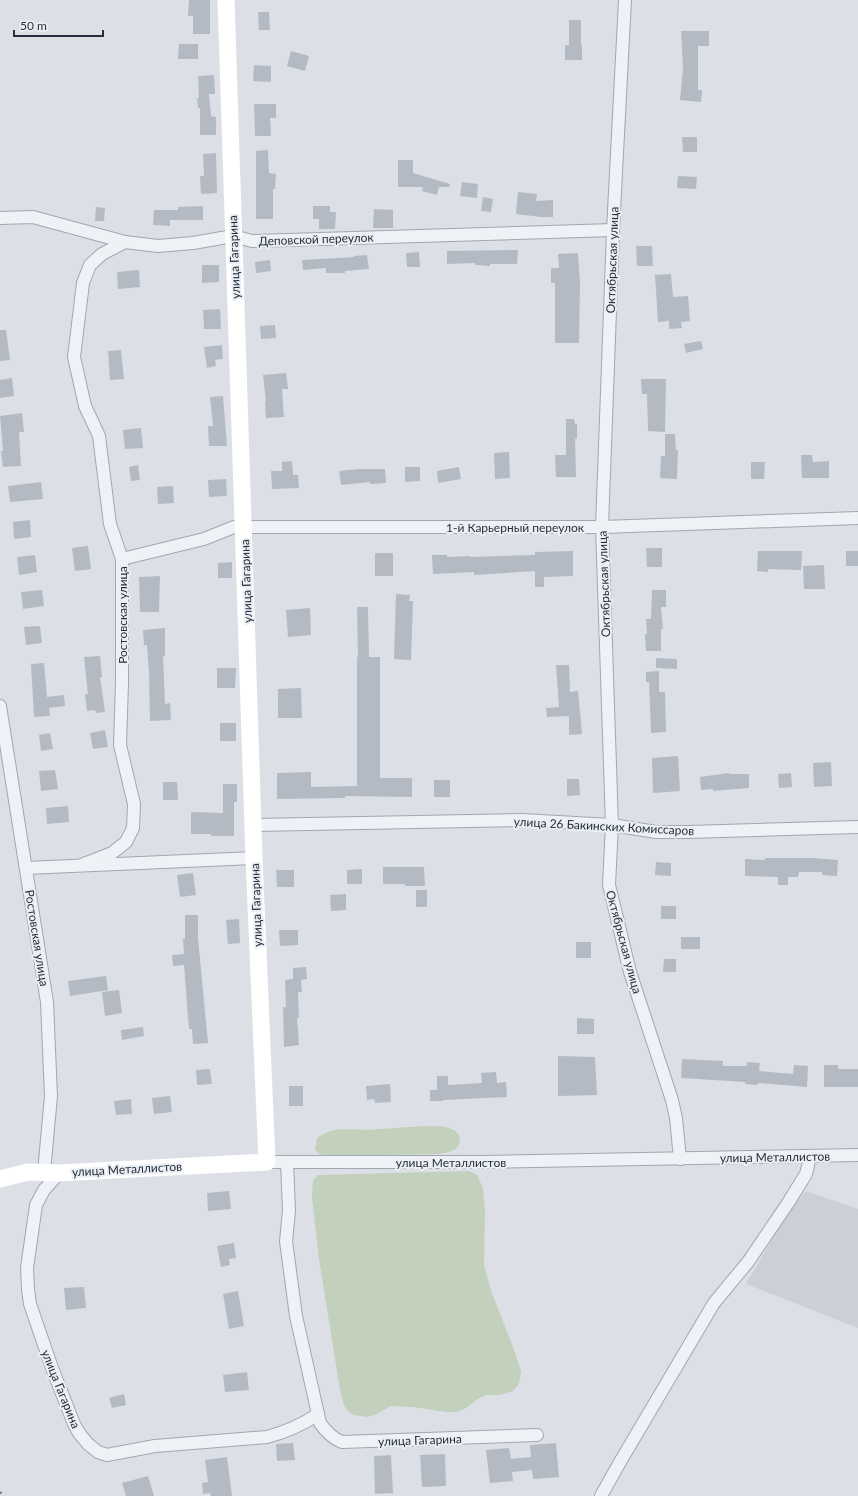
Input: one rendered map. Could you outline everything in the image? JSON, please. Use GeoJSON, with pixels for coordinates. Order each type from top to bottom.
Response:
{"type":"FeatureCollection","features":[{"type":"Feature","properties":{"kind":"main road","name":"улица Гагарина"},"geometry":{"type":"LineString","coordinates":[[226,0],[254,858],[267,1162]]}},
{"type":"Feature","properties":{"kind":"main road","name":"улица Металлистов"},"geometry":{"type":"LineString","coordinates":[[0,1179],[18,1174],[267,1162]]}},
{"type":"Feature","properties":{"kind":"street","name":"Октябрьская улица"},"geometry":{"type":"LineString","coordinates":[[625,0],[612,230],[602,527],[612,826],[610,885],[630,972],[672,1100],[676,1118],[680,1159]]}},
{"type":"Feature","properties":{"kind":"street","name":"Деповской переулок"},"geometry":{"type":"LineString","coordinates":[[0,218],[33,217],[125,242],[158,246],[193,243],[233,236],[252,241],[612,230]]}},
{"type":"Feature","properties":{"kind":"street","name":"Ростовская улица"},"geometry":{"type":"LineString","coordinates":[[81,865],[112,853],[126,842],[133,828],[134,804],[120,744],[122,683],[122,559],[110,524],[99,436],[85,406],[74,357],[83,283],[90,265],[102,254],[125,242]]}},
{"type":"Feature","properties":{"kind":"street","name":"1-й Карьерный переулок"},"geometry":{"type":"LineString","coordinates":[[122,559],[204,539],[234,527],[244,526],[266,528],[602,527],[858,518]]}},
{"type":"Feature","properties":{"kind":"street","name":"Ростовская улица"},"geometry":{"type":"LineString","coordinates":[[0,706],[47,1002],[51,1096],[51,1173]]}},
{"type":"Feature","properties":{"kind":"street","name":"улица 26 Бакинских Комиссаров"},"geometry":{"type":"LineString","coordinates":[[253,825],[522,820],[612,826],[656,832],[858,827]]}},
{"type":"Feature","properties":{"kind":"street"},"geometry":{"type":"LineString","coordinates":[[26,868],[254,858]]}},
{"type":"Feature","properties":{"kind":"street"},"geometry":{"type":"LineString","coordinates":[[601,1496],[714,1302],[748,1262],[806,1174],[810,1156]]}},
{"type":"Feature","properties":{"kind":"street","name":"улица Металлистов"},"geometry":{"type":"LineString","coordinates":[[267,1162],[486,1162],[858,1156]]}},
{"type":"Feature","properties":{"kind":"street","name":"улица Гагарина"},"geometry":{"type":"LineString","coordinates":[[286,1162],[289,1211],[286,1242],[296,1316],[320,1423],[326,1432],[342,1442],[537,1435]]}},
{"type":"Feature","properties":{"kind":"street","name":"улица Гагарина"},"geometry":{"type":"LineString","coordinates":[[51,1173],[36,1205],[27,1268],[28,1289],[32,1310],[52,1368],[74,1424],[88,1444],[98,1452],[107,1454],[155,1446],[268,1437],[282,1434],[318,1414]]}},
{"type":"Feature","properties":{"kind":"shaded area"},"geometry":{"type":"Polygon","coordinates":[[[806,1191],[858,1209],[858,1328],[746,1284],[788,1212],[806,1191]]]}},
{"type":"Feature","properties":{"kind":"green space"},"geometry":{"type":"Polygon","coordinates":[[[436,1126],[450,1128],[459,1135],[460,1142],[456,1149],[440,1154],[327,1156],[319,1154],[315,1150],[317,1138],[323,1134],[335,1130],[367,1130],[436,1126]]]}},
{"type":"Feature","properties":{"kind":"green space"},"geometry":{"type":"Polygon","coordinates":[[[469,1171],[477,1175],[483,1188],[485,1210],[484,1265],[491,1291],[521,1371],[519,1384],[513,1391],[500,1395],[486,1395],[476,1400],[466,1408],[456,1412],[391,1406],[375,1415],[366,1417],[354,1415],[348,1411],[344,1405],[340,1390],[319,1259],[312,1198],[313,1180],[318,1175],[469,1171]]]}},
{"type":"Feature","properties":{"kind":"building"},"geometry":{"type":"Polygon","coordinates":[[[189,0],[210,0],[210,34],[193,34],[193,16],[188,16],[189,0]]]}},
{"type":"Feature","properties":{"kind":"building"},"geometry":{"type":"Polygon","coordinates":[[[258,12],[269,12],[270,30],[259,30],[258,12]]]}},
{"type":"Feature","properties":{"kind":"building"},"geometry":{"type":"Polygon","coordinates":[[[569,20],[581,20],[582,60],[565,60],[565,45],[569,45],[569,20]]]}},
{"type":"Feature","properties":{"kind":"building"},"geometry":{"type":"Polygon","coordinates":[[[681,31],[709,31],[709,46],[698,46],[698,90],[702,90],[701,102],[680,100],[683,68],[681,31]]]}},
{"type":"Feature","properties":{"kind":"building"},"geometry":{"type":"Polygon","coordinates":[[[179,44],[198,44],[198,59],[178,59],[179,44]]]}},
{"type":"Feature","properties":{"kind":"building"},"geometry":{"type":"Polygon","coordinates":[[[291,51],[309,56],[305,71],[287,66],[291,51]]]}},
{"type":"Feature","properties":{"kind":"building"},"geometry":{"type":"Polygon","coordinates":[[[254,65],[271,66],[271,82],[253,81],[254,65]]]}},
{"type":"Feature","properties":{"kind":"building"},"geometry":{"type":"Polygon","coordinates":[[[214,75],[215,94],[209,94],[211,116],[216,117],[216,135],[200,135],[200,108],[198,108],[197,98],[199,98],[198,76],[214,75]]]}},
{"type":"Feature","properties":{"kind":"building"},"geometry":{"type":"Polygon","coordinates":[[[254,104],[276,104],[276,118],[270,118],[271,136],[255,136],[254,104]]]}},
{"type":"Feature","properties":{"kind":"building"},"geometry":{"type":"Polygon","coordinates":[[[682,137],[697,137],[697,152],[683,152],[682,137]]]}},
{"type":"Feature","properties":{"kind":"building"},"geometry":{"type":"Polygon","coordinates":[[[268,150],[269,173],[276,174],[275,189],[273,189],[273,219],[256,219],[256,151],[268,150]]]}},
{"type":"Feature","properties":{"kind":"building"},"geometry":{"type":"Polygon","coordinates":[[[216,153],[217,193],[201,194],[200,176],[204,176],[203,154],[216,153]]]}},
{"type":"Feature","properties":{"kind":"building"},"geometry":{"type":"Polygon","coordinates":[[[398,160],[413,160],[413,173],[450,184],[449,187],[439,187],[437,195],[422,191],[423,187],[398,187],[398,160]]]}},
{"type":"Feature","properties":{"kind":"building"},"geometry":{"type":"Polygon","coordinates":[[[678,176],[697,177],[696,189],[677,188],[678,176]]]}},
{"type":"Feature","properties":{"kind":"building"},"geometry":{"type":"Polygon","coordinates":[[[462,182],[478,184],[477,198],[460,196],[462,182]]]}},
{"type":"Feature","properties":{"kind":"building"},"geometry":{"type":"Polygon","coordinates":[[[518,192],[537,194],[536,201],[553,200],[553,217],[516,214],[518,192]]]}},
{"type":"Feature","properties":{"kind":"building"},"geometry":{"type":"Polygon","coordinates":[[[483,197],[493,199],[491,212],[481,211],[483,197]]]}},
{"type":"Feature","properties":{"kind":"building"},"geometry":{"type":"Polygon","coordinates":[[[203,206],[203,220],[170,220],[170,226],[153,225],[154,210],[178,210],[178,207],[203,206]]]}},
{"type":"Feature","properties":{"kind":"building"},"geometry":{"type":"Polygon","coordinates":[[[313,206],[330,206],[330,212],[336,212],[335,229],[319,229],[319,219],[313,219],[313,206]]]}},
{"type":"Feature","properties":{"kind":"building"},"geometry":{"type":"Polygon","coordinates":[[[96,207],[105,208],[104,221],[95,221],[96,207]]]}},
{"type":"Feature","properties":{"kind":"building"},"geometry":{"type":"Polygon","coordinates":[[[374,209],[393,210],[393,228],[373,228],[374,209]]]}},
{"type":"Feature","properties":{"kind":"building"},"geometry":{"type":"Polygon","coordinates":[[[636,246],[652,246],[653,266],[637,266],[636,246]]]}},
{"type":"Feature","properties":{"kind":"building"},"geometry":{"type":"Polygon","coordinates":[[[518,250],[517,264],[490,264],[490,266],[475,265],[475,263],[447,264],[447,251],[518,250]]]}},
{"type":"Feature","properties":{"kind":"building"},"geometry":{"type":"Polygon","coordinates":[[[419,252],[420,267],[407,267],[406,253],[419,252]]]}},
{"type":"Feature","properties":{"kind":"building"},"geometry":{"type":"Polygon","coordinates":[[[578,253],[580,282],[579,343],[555,343],[555,283],[551,283],[551,268],[559,268],[558,254],[578,253]]]}},
{"type":"Feature","properties":{"kind":"building"},"geometry":{"type":"Polygon","coordinates":[[[367,255],[369,269],[345,271],[345,273],[326,273],[326,268],[303,270],[302,260],[367,255]]]}},
{"type":"Feature","properties":{"kind":"building"},"geometry":{"type":"Polygon","coordinates":[[[270,260],[271,271],[256,273],[255,262],[270,260]]]}},
{"type":"Feature","properties":{"kind":"building"},"geometry":{"type":"Polygon","coordinates":[[[202,265],[219,265],[219,282],[202,283],[202,265]]]}},
{"type":"Feature","properties":{"kind":"building"},"geometry":{"type":"Polygon","coordinates":[[[139,270],[140,287],[118,289],[117,272],[139,270]]]}},
{"type":"Feature","properties":{"kind":"building"},"geometry":{"type":"Polygon","coordinates":[[[671,274],[673,297],[688,296],[690,321],[681,322],[682,328],[669,329],[669,321],[658,322],[655,275],[671,274]]]}},
{"type":"Feature","properties":{"kind":"building"},"geometry":{"type":"Polygon","coordinates":[[[220,309],[221,329],[204,329],[203,310],[220,309]]]}},
{"type":"Feature","properties":{"kind":"building"},"geometry":{"type":"Polygon","coordinates":[[[275,325],[276,338],[261,339],[260,326],[275,325]]]}},
{"type":"Feature","properties":{"kind":"building"},"geometry":{"type":"Polygon","coordinates":[[[0,330],[6,330],[10,360],[0,361],[0,330]]]}},
{"type":"Feature","properties":{"kind":"building"},"geometry":{"type":"Polygon","coordinates":[[[701,341],[703,349],[686,353],[684,344],[701,341]]]}},
{"type":"Feature","properties":{"kind":"building"},"geometry":{"type":"Polygon","coordinates":[[[222,345],[223,359],[215,360],[216,366],[207,368],[204,347],[222,345]]]}},
{"type":"Feature","properties":{"kind":"building"},"geometry":{"type":"Polygon","coordinates":[[[121,350],[124,379],[110,380],[108,351],[121,350]]]}},
{"type":"Feature","properties":{"kind":"building"},"geometry":{"type":"Polygon","coordinates":[[[286,373],[288,389],[282,389],[284,417],[266,418],[263,375],[286,373]]]}},
{"type":"Feature","properties":{"kind":"building"},"geometry":{"type":"Polygon","coordinates":[[[12,378],[14,396],[0,398],[0,380],[12,378]]]}},
{"type":"Feature","properties":{"kind":"building"},"geometry":{"type":"Polygon","coordinates":[[[641,379],[666,379],[665,432],[648,431],[647,394],[642,394],[641,379]]]}},
{"type":"Feature","properties":{"kind":"building"},"geometry":{"type":"Polygon","coordinates":[[[223,396],[227,446],[209,446],[208,426],[213,426],[210,397],[223,396]]]}},
{"type":"Feature","properties":{"kind":"building"},"geometry":{"type":"Polygon","coordinates":[[[22,413],[24,432],[19,432],[21,466],[3,467],[0,416],[22,413]]]}},
{"type":"Feature","properties":{"kind":"building"},"geometry":{"type":"Polygon","coordinates":[[[566,419],[574,419],[575,424],[577,424],[577,439],[575,439],[576,477],[556,477],[555,455],[566,455],[566,419]]]}},
{"type":"Feature","properties":{"kind":"building"},"geometry":{"type":"Polygon","coordinates":[[[141,428],[143,448],[125,449],[123,430],[141,428]]]}},
{"type":"Feature","properties":{"kind":"building"},"geometry":{"type":"Polygon","coordinates":[[[665,434],[675,434],[676,450],[678,450],[677,479],[660,478],[661,456],[665,456],[665,434]]]}},
{"type":"Feature","properties":{"kind":"building"},"geometry":{"type":"Polygon","coordinates":[[[509,452],[510,478],[495,479],[494,453],[509,452]]]}},
{"type":"Feature","properties":{"kind":"building"},"geometry":{"type":"Polygon","coordinates":[[[801,455],[812,455],[813,462],[829,461],[829,478],[802,478],[801,455]]]}},
{"type":"Feature","properties":{"kind":"building"},"geometry":{"type":"Polygon","coordinates":[[[292,461],[293,475],[298,475],[299,488],[272,489],[271,471],[282,471],[282,462],[292,461]]]}},
{"type":"Feature","properties":{"kind":"building"},"geometry":{"type":"Polygon","coordinates":[[[751,462],[765,462],[764,479],[751,479],[751,462]]]}},
{"type":"Feature","properties":{"kind":"building"},"geometry":{"type":"Polygon","coordinates":[[[138,465],[140,480],[131,481],[129,467],[138,465]]]}},
{"type":"Feature","properties":{"kind":"building"},"geometry":{"type":"Polygon","coordinates":[[[405,467],[420,467],[420,481],[405,482],[405,467]]]}},
{"type":"Feature","properties":{"kind":"building"},"geometry":{"type":"Polygon","coordinates":[[[459,467],[461,479],[438,483],[437,471],[459,467]]]}},
{"type":"Feature","properties":{"kind":"building"},"geometry":{"type":"Polygon","coordinates":[[[385,469],[386,483],[370,484],[370,482],[341,485],[339,471],[385,469]]]}},
{"type":"Feature","properties":{"kind":"building"},"geometry":{"type":"Polygon","coordinates":[[[226,479],[227,496],[209,497],[208,480],[226,479]]]}},
{"type":"Feature","properties":{"kind":"building"},"geometry":{"type":"Polygon","coordinates":[[[41,482],[43,499],[10,502],[8,486],[41,482]]]}},
{"type":"Feature","properties":{"kind":"building"},"geometry":{"type":"Polygon","coordinates":[[[173,486],[174,503],[158,504],[157,487],[173,486]]]}},
{"type":"Feature","properties":{"kind":"building"},"geometry":{"type":"Polygon","coordinates":[[[30,520],[31,537],[14,539],[13,522],[30,520]]]}},
{"type":"Feature","properties":{"kind":"building"},"geometry":{"type":"Polygon","coordinates":[[[88,546],[91,569],[75,571],[72,548],[88,546]]]}},
{"type":"Feature","properties":{"kind":"building"},"geometry":{"type":"Polygon","coordinates":[[[646,548],[662,548],[662,567],[647,567],[646,548]]]}},
{"type":"Feature","properties":{"kind":"building"},"geometry":{"type":"Polygon","coordinates":[[[573,551],[573,576],[544,577],[544,587],[535,587],[535,571],[474,575],[474,572],[433,574],[432,555],[447,555],[447,557],[470,557],[535,555],[535,552],[573,551]]]}},
{"type":"Feature","properties":{"kind":"building"},"geometry":{"type":"Polygon","coordinates":[[[758,551],[802,551],[801,570],[768,569],[768,572],[757,571],[758,551]]]}},
{"type":"Feature","properties":{"kind":"building"},"geometry":{"type":"Polygon","coordinates":[[[846,551],[858,551],[858,566],[846,566],[846,551]]]}},
{"type":"Feature","properties":{"kind":"building"},"geometry":{"type":"Polygon","coordinates":[[[375,553],[393,553],[393,576],[375,576],[375,553]]]}},
{"type":"Feature","properties":{"kind":"building"},"geometry":{"type":"Polygon","coordinates":[[[35,555],[37,572],[19,575],[17,557],[35,555]]]}},
{"type":"Feature","properties":{"kind":"building"},"geometry":{"type":"Polygon","coordinates":[[[232,562],[232,578],[218,578],[218,563],[232,562]]]}},
{"type":"Feature","properties":{"kind":"building"},"geometry":{"type":"Polygon","coordinates":[[[824,565],[825,589],[804,589],[803,566],[824,565]]]}},
{"type":"Feature","properties":{"kind":"building"},"geometry":{"type":"Polygon","coordinates":[[[160,576],[159,612],[140,612],[139,577],[160,576]]]}},
{"type":"Feature","properties":{"kind":"building"},"geometry":{"type":"Polygon","coordinates":[[[42,590],[44,606],[23,609],[21,592],[42,590]]]}},
{"type":"Feature","properties":{"kind":"building"},"geometry":{"type":"Polygon","coordinates":[[[652,590],[666,590],[666,607],[661,607],[663,629],[661,629],[661,651],[646,651],[646,619],[651,619],[652,590]]]}},
{"type":"Feature","properties":{"kind":"building"},"geometry":{"type":"Polygon","coordinates":[[[396,594],[410,595],[409,601],[413,601],[411,660],[394,659],[396,594]]]}},
{"type":"Feature","properties":{"kind":"building"},"geometry":{"type":"Polygon","coordinates":[[[357,607],[368,607],[369,657],[380,657],[380,778],[412,778],[412,797],[345,796],[345,798],[277,799],[277,773],[311,772],[311,787],[357,786],[357,607]]]}},
{"type":"Feature","properties":{"kind":"building"},"geometry":{"type":"Polygon","coordinates":[[[310,608],[311,635],[288,637],[286,610],[310,608]]]}},
{"type":"Feature","properties":{"kind":"building"},"geometry":{"type":"Polygon","coordinates":[[[40,626],[42,643],[26,645],[24,627],[40,626]]]}},
{"type":"Feature","properties":{"kind":"building"},"geometry":{"type":"Polygon","coordinates":[[[165,628],[165,656],[163,656],[165,704],[170,703],[171,720],[150,721],[147,645],[144,645],[143,630],[165,628]]]}},
{"type":"Feature","properties":{"kind":"building"},"geometry":{"type":"Polygon","coordinates":[[[100,656],[102,677],[100,677],[105,712],[96,713],[95,710],[87,711],[85,694],[88,694],[84,657],[100,656]]]}},
{"type":"Feature","properties":{"kind":"building"},"geometry":{"type":"Polygon","coordinates":[[[656,658],[677,659],[677,669],[656,668],[656,658]]]}},
{"type":"Feature","properties":{"kind":"building"},"geometry":{"type":"Polygon","coordinates":[[[44,663],[47,697],[64,695],[65,706],[49,708],[50,716],[34,717],[31,664],[44,663]]]}},
{"type":"Feature","properties":{"kind":"building"},"geometry":{"type":"Polygon","coordinates":[[[556,665],[569,665],[570,692],[578,691],[582,734],[569,735],[569,716],[547,717],[546,708],[559,707],[556,665]]]}},
{"type":"Feature","properties":{"kind":"building"},"geometry":{"type":"Polygon","coordinates":[[[217,668],[236,668],[235,688],[217,688],[217,668]]]}},
{"type":"Feature","properties":{"kind":"building"},"geometry":{"type":"Polygon","coordinates":[[[659,671],[659,692],[665,692],[666,732],[651,733],[649,682],[646,682],[646,672],[659,671]]]}},
{"type":"Feature","properties":{"kind":"building"},"geometry":{"type":"Polygon","coordinates":[[[301,688],[302,718],[278,718],[278,689],[301,688]]]}},
{"type":"Feature","properties":{"kind":"building"},"geometry":{"type":"Polygon","coordinates":[[[220,723],[236,723],[236,741],[220,741],[220,723]]]}},
{"type":"Feature","properties":{"kind":"building"},"geometry":{"type":"Polygon","coordinates":[[[105,730],[108,747],[93,749],[90,733],[105,730]]]}},
{"type":"Feature","properties":{"kind":"building"},"geometry":{"type":"Polygon","coordinates":[[[50,733],[53,749],[41,751],[39,735],[50,733]]]}},
{"type":"Feature","properties":{"kind":"building"},"geometry":{"type":"Polygon","coordinates":[[[678,756],[680,791],[653,793],[652,758],[678,756]]]}},
{"type":"Feature","properties":{"kind":"building"},"geometry":{"type":"Polygon","coordinates":[[[831,762],[832,786],[814,787],[813,763],[831,762]]]}},
{"type":"Feature","properties":{"kind":"building"},"geometry":{"type":"Polygon","coordinates":[[[55,770],[58,789],[41,791],[39,771],[55,770]]]}},
{"type":"Feature","properties":{"kind":"building"},"geometry":{"type":"Polygon","coordinates":[[[729,773],[749,774],[749,788],[713,791],[713,789],[701,790],[700,777],[729,773]]]}},
{"type":"Feature","properties":{"kind":"building"},"geometry":{"type":"Polygon","coordinates":[[[791,773],[792,787],[779,788],[778,774],[791,773]]]}},
{"type":"Feature","properties":{"kind":"building"},"geometry":{"type":"Polygon","coordinates":[[[567,779],[579,779],[580,795],[567,796],[567,779]]]}},
{"type":"Feature","properties":{"kind":"building"},"geometry":{"type":"Polygon","coordinates":[[[434,780],[450,780],[450,797],[434,797],[434,780]]]}},
{"type":"Feature","properties":{"kind":"building"},"geometry":{"type":"Polygon","coordinates":[[[163,782],[177,782],[178,800],[163,800],[163,782]]]}},
{"type":"Feature","properties":{"kind":"building"},"geometry":{"type":"Polygon","coordinates":[[[223,784],[237,784],[237,802],[234,802],[234,836],[191,834],[191,812],[223,813],[223,784]]]}},
{"type":"Feature","properties":{"kind":"building"},"geometry":{"type":"Polygon","coordinates":[[[68,806],[69,822],[47,824],[46,808],[68,806]]]}},
{"type":"Feature","properties":{"kind":"building"},"geometry":{"type":"Polygon","coordinates":[[[765,858],[812,858],[838,860],[837,876],[822,875],[822,872],[799,872],[798,877],[788,877],[788,885],[778,885],[778,877],[745,876],[745,859],[765,860],[765,858]]]}},
{"type":"Feature","properties":{"kind":"building"},"geometry":{"type":"Polygon","coordinates":[[[656,862],[671,863],[671,876],[655,875],[656,862]]]}},
{"type":"Feature","properties":{"kind":"building"},"geometry":{"type":"Polygon","coordinates":[[[383,867],[424,867],[425,886],[383,884],[383,867]]]}},
{"type":"Feature","properties":{"kind":"building"},"geometry":{"type":"Polygon","coordinates":[[[362,869],[362,884],[347,884],[347,870],[362,869]]]}},
{"type":"Feature","properties":{"kind":"building"},"geometry":{"type":"Polygon","coordinates":[[[276,870],[294,870],[294,887],[277,887],[276,870]]]}},
{"type":"Feature","properties":{"kind":"building"},"geometry":{"type":"Polygon","coordinates":[[[193,873],[196,895],[180,897],[177,875],[193,873]]]}},
{"type":"Feature","properties":{"kind":"building"},"geometry":{"type":"Polygon","coordinates":[[[416,890],[427,890],[427,907],[416,907],[416,890]]]}},
{"type":"Feature","properties":{"kind":"building"},"geometry":{"type":"Polygon","coordinates":[[[346,894],[346,910],[331,911],[330,895],[346,894]]]}},
{"type":"Feature","properties":{"kind":"building"},"geometry":{"type":"Polygon","coordinates":[[[661,906],[676,906],[676,919],[661,919],[661,906]]]}},
{"type":"Feature","properties":{"kind":"building"},"geometry":{"type":"Polygon","coordinates":[[[185,915],[198,915],[198,938],[208,1043],[193,1044],[192,1029],[189,1029],[184,965],[173,966],[172,955],[184,954],[183,939],[185,939],[185,915]]]}},
{"type":"Feature","properties":{"kind":"building"},"geometry":{"type":"Polygon","coordinates":[[[239,919],[240,943],[228,944],[226,920],[239,919]]]}},
{"type":"Feature","properties":{"kind":"building"},"geometry":{"type":"Polygon","coordinates":[[[279,930],[298,930],[298,945],[280,946],[279,930]]]}},
{"type":"Feature","properties":{"kind":"building"},"geometry":{"type":"Polygon","coordinates":[[[681,937],[700,937],[700,949],[681,949],[681,937]]]}},
{"type":"Feature","properties":{"kind":"building"},"geometry":{"type":"Polygon","coordinates":[[[576,942],[591,942],[591,958],[576,958],[576,942]]]}},
{"type":"Feature","properties":{"kind":"building"},"geometry":{"type":"Polygon","coordinates":[[[664,959],[676,959],[676,972],[663,972],[664,959]]]}},
{"type":"Feature","properties":{"kind":"building"},"geometry":{"type":"Polygon","coordinates":[[[306,967],[307,979],[301,980],[302,992],[298,992],[299,1018],[297,1018],[299,1045],[284,1047],[283,1007],[286,1007],[285,980],[293,979],[293,968],[306,967]]]}},
{"type":"Feature","properties":{"kind":"building"},"geometry":{"type":"Polygon","coordinates":[[[106,976],[108,990],[70,996],[68,981],[106,976]]]}},
{"type":"Feature","properties":{"kind":"building"},"geometry":{"type":"Polygon","coordinates":[[[119,990],[122,1013],[105,1016],[102,992],[119,990]]]}},
{"type":"Feature","properties":{"kind":"building"},"geometry":{"type":"Polygon","coordinates":[[[577,1018],[594,1019],[594,1034],[577,1034],[577,1018]]]}},
{"type":"Feature","properties":{"kind":"building"},"geometry":{"type":"Polygon","coordinates":[[[143,1027],[144,1036],[122,1040],[121,1030],[143,1027]]]}},
{"type":"Feature","properties":{"kind":"building"},"geometry":{"type":"Polygon","coordinates":[[[558,1056],[595,1057],[597,1095],[558,1096],[558,1056]]]}},
{"type":"Feature","properties":{"kind":"building"},"geometry":{"type":"Polygon","coordinates":[[[682,1059],[723,1061],[723,1066],[747,1066],[747,1062],[760,1063],[759,1071],[793,1074],[794,1065],[808,1066],[807,1087],[758,1083],[758,1085],[745,1084],[745,1082],[681,1078],[682,1059]]]}},
{"type":"Feature","properties":{"kind":"building"},"geometry":{"type":"Polygon","coordinates":[[[824,1065],[838,1065],[838,1069],[858,1069],[858,1087],[824,1087],[824,1065]]]}},
{"type":"Feature","properties":{"kind":"building"},"geometry":{"type":"Polygon","coordinates":[[[210,1069],[212,1084],[197,1085],[196,1070],[210,1069]]]}},
{"type":"Feature","properties":{"kind":"building"},"geometry":{"type":"Polygon","coordinates":[[[496,1072],[497,1083],[506,1082],[507,1097],[430,1101],[430,1090],[437,1090],[437,1076],[448,1076],[448,1085],[482,1083],[481,1073],[496,1072]]]}},
{"type":"Feature","properties":{"kind":"building"},"geometry":{"type":"Polygon","coordinates":[[[390,1084],[391,1102],[375,1103],[374,1099],[367,1100],[366,1086],[390,1084]]]}},
{"type":"Feature","properties":{"kind":"building"},"geometry":{"type":"Polygon","coordinates":[[[289,1086],[303,1086],[303,1106],[289,1106],[289,1086]]]}},
{"type":"Feature","properties":{"kind":"building"},"geometry":{"type":"Polygon","coordinates":[[[170,1096],[172,1112],[154,1114],[152,1098],[170,1096]]]}},
{"type":"Feature","properties":{"kind":"building"},"geometry":{"type":"Polygon","coordinates":[[[131,1099],[132,1114],[116,1115],[114,1101],[131,1099]]]}},
{"type":"Feature","properties":{"kind":"building"},"geometry":{"type":"Polygon","coordinates":[[[229,1191],[231,1209],[208,1211],[207,1193],[229,1191]]]}},
{"type":"Feature","properties":{"kind":"building"},"geometry":{"type":"Polygon","coordinates":[[[234,1243],[236,1258],[229,1259],[230,1265],[221,1267],[217,1246],[234,1243]]]}},
{"type":"Feature","properties":{"kind":"building"},"geometry":{"type":"Polygon","coordinates":[[[84,1287],[86,1308],[66,1310],[64,1288],[84,1287]]]}},
{"type":"Feature","properties":{"kind":"building"},"geometry":{"type":"Polygon","coordinates":[[[238,1291],[244,1326],[229,1329],[223,1294],[238,1291]]]}},
{"type":"Feature","properties":{"kind":"building"},"geometry":{"type":"Polygon","coordinates":[[[247,1372],[249,1390],[225,1392],[223,1375],[247,1372]]]}},
{"type":"Feature","properties":{"kind":"building"},"geometry":{"type":"Polygon","coordinates":[[[124,1394],[126,1405],[112,1408],[109,1398],[124,1394]]]}},
{"type":"Feature","properties":{"kind":"building"},"geometry":{"type":"Polygon","coordinates":[[[293,1443],[295,1460],[277,1461],[276,1444],[293,1443]]]}},
{"type":"Feature","properties":{"kind":"building"},"geometry":{"type":"Polygon","coordinates":[[[556,1443],[559,1477],[533,1479],[532,1470],[512,1472],[513,1481],[490,1483],[486,1450],[509,1448],[511,1459],[531,1457],[530,1445],[556,1443]]]}},
{"type":"Feature","properties":{"kind":"building"},"geometry":{"type":"Polygon","coordinates":[[[445,1454],[446,1486],[422,1487],[420,1455],[445,1454]]]}},
{"type":"Feature","properties":{"kind":"building"},"geometry":{"type":"Polygon","coordinates":[[[391,1455],[393,1493],[375,1494],[374,1456],[391,1455]]]}},
{"type":"Feature","properties":{"kind":"building"},"geometry":{"type":"Polygon","coordinates":[[[227,1457],[232,1496],[211,1496],[210,1493],[203,1494],[202,1483],[208,1482],[205,1460],[227,1457]]]}},
{"type":"Feature","properties":{"kind":"building"},"geometry":{"type":"Polygon","coordinates":[[[148,1476],[154,1496],[126,1496],[122,1483],[148,1476]]]}},
{"type":"Feature","properties":{"kind":"railway"},"geometry":{"type":"LineString","coordinates":[[0,1492],[2,1496]]}}]}
